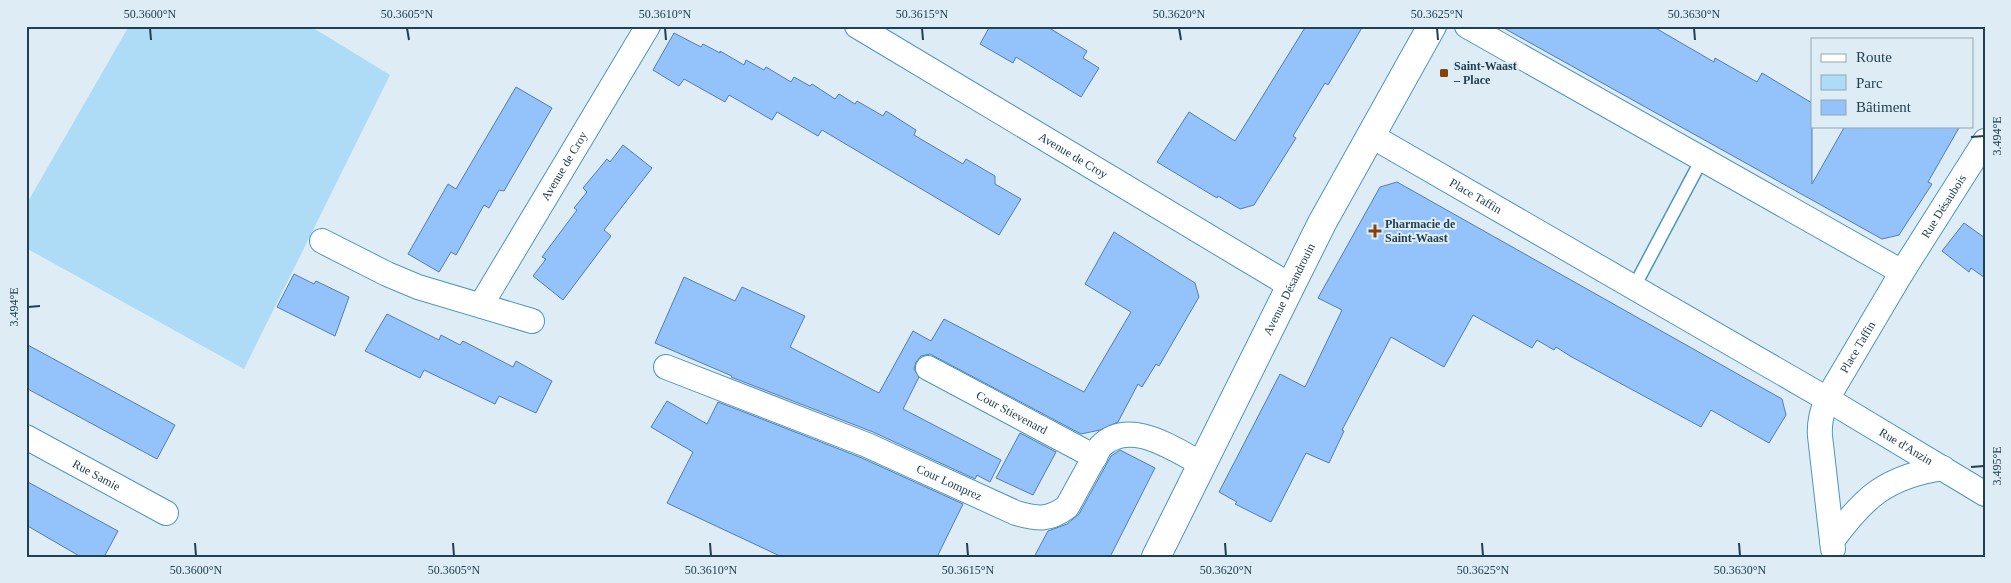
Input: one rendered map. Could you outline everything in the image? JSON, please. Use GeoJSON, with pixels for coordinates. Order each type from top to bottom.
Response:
{"type":"FeatureCollection","features":[{"type":"Feature","properties":{"kind":"main road","name":"Avenue Désandrouin"},"geometry":{"type":"LineString","coordinates":[[1156,557],[1322,222],[1432,26]]}},
{"type":"Feature","properties":{"kind":"street","name":"Avenue de Croy"},"geometry":{"type":"LineString","coordinates":[[481,305],[648,26]]}},
{"type":"Feature","properties":{"kind":"street","name":"Avenue de Croy"},"geometry":{"type":"LineString","coordinates":[[857,26],[1290,286]]}},
{"type":"Feature","properties":{"kind":"street"},"geometry":{"type":"LineString","coordinates":[[1467,26],[1902,272]]}},
{"type":"Feature","properties":{"kind":"street","name":"Place Taffin"},"geometry":{"type":"LineString","coordinates":[[1370,135],[1827,399],[1902,272]]}},
{"type":"Feature","properties":{"kind":"street","name":"Rue Désaubois"},"geometry":{"type":"LineString","coordinates":[[1902,272],[1985,140]]}},
{"type":"Feature","properties":{"kind":"street"},"geometry":{"type":"LineString","coordinates":[[322,241],[402,281],[532,321]]}},
{"type":"Feature","properties":{"kind":"street","name":"Cour Lomprez"},"geometry":{"type":"LineString","coordinates":[[666,366],[866,445],[1016,513],[1039,518],[1050,516],[1067,507],[1094,457],[1106,441],[1136,435],[1158,441],[1202,464]]}},
{"type":"Feature","properties":{"kind":"street","name":"Cour Stievenard"},"geometry":{"type":"LineString","coordinates":[[928,368],[1094,457]]}},
{"type":"Feature","properties":{"kind":"street"},"geometry":{"type":"LineString","coordinates":[[1827,399],[1819,423],[1833,549]]}},
{"type":"Feature","properties":{"kind":"street","name":"Rue d'Anzin"},"geometry":{"type":"LineString","coordinates":[[1827,399],[1985,494]]}},
{"type":"Feature","properties":{"kind":"street","name":"Rue Samie"},"geometry":{"type":"LineString","coordinates":[[26,437],[166,513]]}},
{"type":"Feature","properties":{"kind":"street"},"geometry":{"type":"LineString","coordinates":[[1833,549],[1858,508],[1884,487],[1913,474],[1943,468]]}},
{"type":"Feature","properties":{"kind":"lane"},"geometry":{"type":"LineString","coordinates":[[1634,287],[1702,159]]}},
{"type":"Feature","properties":{"kind":"green space"},"geometry":{"type":"Polygon","coordinates":[[[129,26],[310,26],[390,75],[244,369],[26,248],[26,205],[129,26]]]}},
{"type":"Feature","properties":{"kind":"building"},"geometry":{"type":"Polygon","coordinates":[[[990,26],[1046,26],[1087,51],[1083,58],[1099,68],[1081,97],[1016,57],[1013,63],[980,44],[990,26]]]}},
{"type":"Feature","properties":{"kind":"building"},"geometry":{"type":"Polygon","coordinates":[[[1306,26],[1363,26],[1328,85],[1325,83],[1293,136],[1296,138],[1254,205],[1240,209],[1218,196],[1217,198],[1157,162],[1189,112],[1235,141],[1306,26]]]}},
{"type":"Feature","properties":{"kind":"building"},"geometry":{"type":"Polygon","coordinates":[[[1500,26],[1652,26],[1714,62],[1715,58],[1757,82],[1762,73],[1811,102],[1812,184],[1844,128],[1959,128],[1928,182],[1932,184],[1899,235],[1882,239],[1500,26]]]}},
{"type":"Feature","properties":{"kind":"building"},"geometry":{"type":"Polygon","coordinates":[[[674,33],[701,47],[703,44],[720,53],[720,51],[744,65],[746,60],[764,70],[766,67],[791,82],[794,77],[810,86],[812,84],[835,99],[839,94],[855,104],[857,101],[883,116],[886,111],[916,130],[914,135],[963,164],[966,159],[995,176],[995,184],[1021,199],[999,235],[822,130],[818,136],[777,112],[772,120],[729,95],[725,102],[684,79],[679,86],[653,70],[674,33]]]}},
{"type":"Feature","properties":{"kind":"building"},"geometry":{"type":"Polygon","coordinates":[[[516,87],[552,108],[504,191],[499,190],[489,208],[484,205],[456,255],[451,252],[439,272],[408,254],[448,184],[456,189],[516,87]]]}},
{"type":"Feature","properties":{"kind":"building"},"geometry":{"type":"Polygon","coordinates":[[[623,145],[652,168],[604,230],[611,236],[563,300],[533,276],[546,259],[542,257],[577,210],[574,208],[587,192],[583,188],[607,159],[610,162],[623,145]]]}},
{"type":"Feature","properties":{"kind":"building"},"geometry":{"type":"Polygon","coordinates":[[[1397,182],[1782,399],[1786,415],[1769,443],[1711,410],[1701,427],[1556,347],[1554,350],[1537,340],[1532,348],[1473,315],[1444,367],[1391,337],[1342,430],[1344,431],[1329,463],[1306,453],[1271,522],[1235,504],[1237,502],[1219,492],[1280,374],[1305,387],[1342,310],[1318,298],[1380,187],[1397,182]]]}},
{"type":"Feature","properties":{"kind":"building"},"geometry":{"type":"Polygon","coordinates":[[[1964,223],[1985,238],[1985,278],[1971,268],[1969,272],[1942,251],[1964,223]]]}},
{"type":"Feature","properties":{"kind":"building"},"geometry":{"type":"Polygon","coordinates":[[[1114,232],[1195,283],[1199,297],[1159,366],[1156,364],[1142,387],[1138,384],[1118,422],[1100,430],[1081,434],[930,354],[921,356],[916,362],[914,369],[919,377],[903,409],[1001,460],[990,482],[977,475],[975,479],[873,432],[731,377],[655,343],[684,277],[735,301],[742,287],[805,316],[790,347],[879,393],[913,331],[931,341],[944,319],[1084,392],[1131,312],[1085,284],[1114,232]]]}},
{"type":"Feature","properties":{"kind":"building"},"geometry":{"type":"Polygon","coordinates":[[[294,274],[314,284],[316,281],[349,297],[335,336],[277,307],[294,274]]]}},
{"type":"Feature","properties":{"kind":"building"},"geometry":{"type":"Polygon","coordinates":[[[387,314],[439,340],[441,335],[460,345],[463,341],[513,367],[516,361],[552,381],[536,413],[499,396],[495,404],[424,370],[420,378],[365,351],[387,314]]]}},
{"type":"Feature","properties":{"kind":"building"},"geometry":{"type":"Polygon","coordinates":[[[26,344],[175,425],[157,459],[26,388],[26,344]]]}},
{"type":"Feature","properties":{"kind":"building"},"geometry":{"type":"Polygon","coordinates":[[[667,401],[707,424],[718,402],[862,458],[963,504],[937,557],[782,557],[667,503],[693,452],[651,427],[667,401]]]}},
{"type":"Feature","properties":{"kind":"building"},"geometry":{"type":"Polygon","coordinates":[[[1020,433],[1056,452],[1033,495],[996,478],[1020,433]]]}},
{"type":"Feature","properties":{"kind":"building"},"geometry":{"type":"Polygon","coordinates":[[[1120,450],[1155,468],[1110,557],[1034,557],[1048,531],[1067,524],[1079,514],[1111,456],[1120,450]]]}},
{"type":"Feature","properties":{"kind":"building"},"geometry":{"type":"Polygon","coordinates":[[[26,481],[118,531],[104,557],[81,557],[26,525],[26,481]]]}},
{"type":"Feature","properties":{"kind":"place","name":"Saint-Waast – Place"},"geometry":{"type":"Point","coordinates":[1444,73]}},
{"type":"Feature","properties":{"kind":"place","name":"Pharmacie de Saint-Waast"},"geometry":{"type":"Point","coordinates":[1375,231]}}]}
